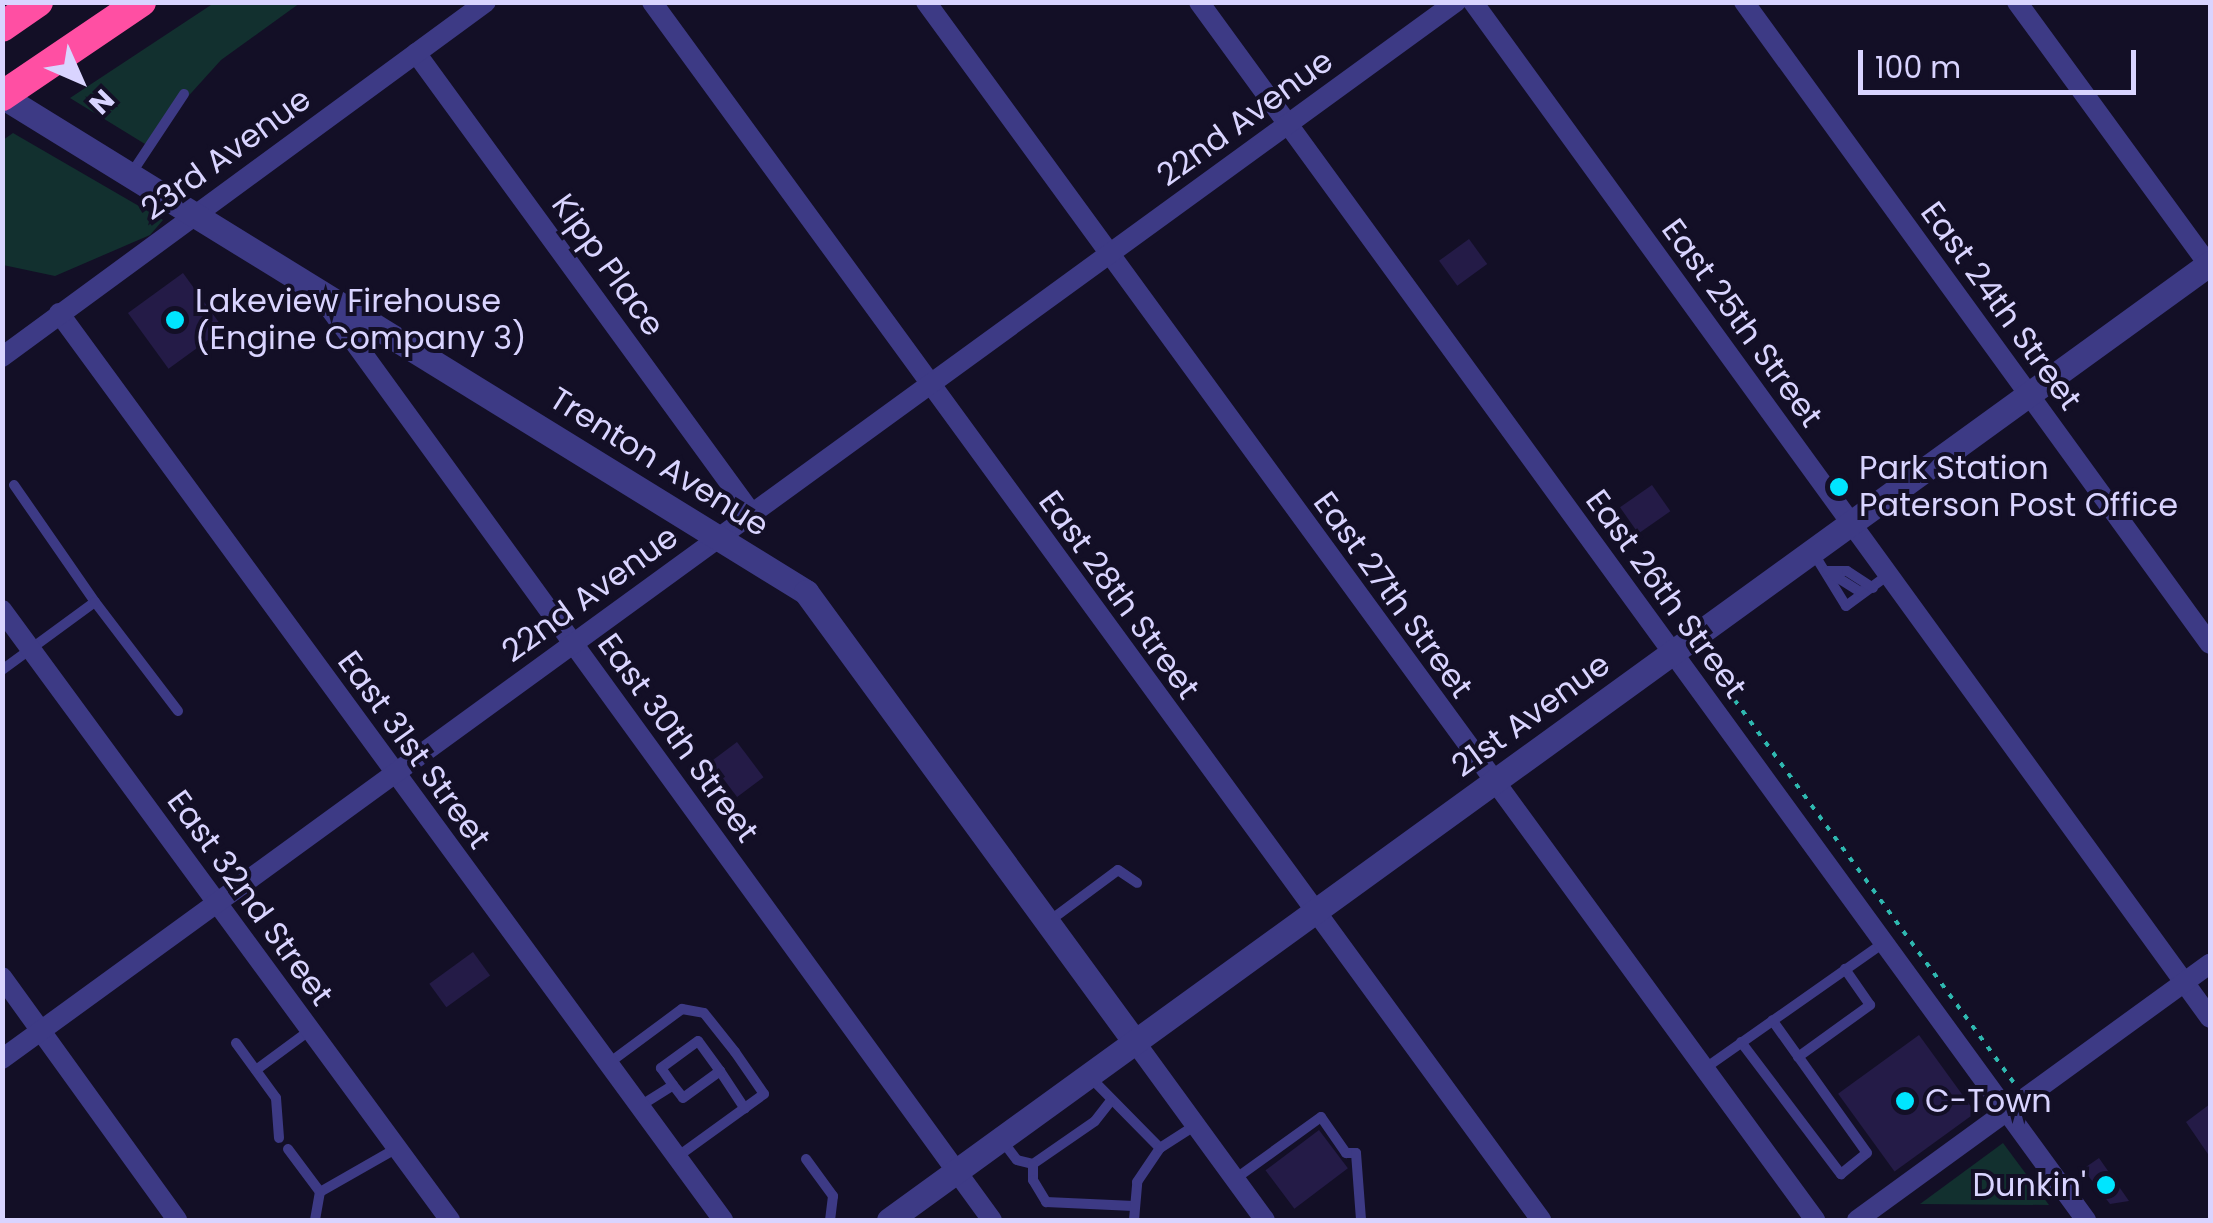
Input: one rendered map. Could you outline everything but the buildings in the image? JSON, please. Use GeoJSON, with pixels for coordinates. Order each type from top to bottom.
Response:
{"type":"FeatureCollection","features":[{"type":"Feature","properties":{"kind":"highway"},"geometry":{"type":"LineString","coordinates":[[2,26],[38,2]]}},
{"type":"Feature","properties":{"kind":"highway"},"geometry":{"type":"LineString","coordinates":[[2,96],[141,2]]}},
{"type":"Feature","properties":{"kind":"street","name":"23rd Avenue"},"geometry":{"type":"LineString","coordinates":[[2,357],[486,2]]}},
{"type":"Feature","properties":{"kind":"street","name":"East 28th Street"},"geometry":{"type":"LineString","coordinates":[[652,2],[928,386],[1541,1220]]}},
{"type":"Feature","properties":{"kind":"street","name":"East 27th Street"},"geometry":{"type":"LineString","coordinates":[[926,2],[1701,1070],[1815,1220]]}},
{"type":"Feature","properties":{"kind":"street","name":"East 26th Street"},"geometry":{"type":"LineString","coordinates":[[1198,2],[2086,1220]]}},
{"type":"Feature","properties":{"kind":"street","name":"22nd Avenue"},"geometry":{"type":"LineString","coordinates":[[2,1059],[1456,2]]}},
{"type":"Feature","properties":{"kind":"street","name":"East 25th Street"},"geometry":{"type":"LineString","coordinates":[[1473,2],[1851,524],[1881,582],[2210,1018]]}},
{"type":"Feature","properties":{"kind":"street","name":"East 24th Street"},"geometry":{"type":"LineString","coordinates":[[1744,2],[2210,644]]}},
{"type":"Feature","properties":{"kind":"street"},"geometry":{"type":"LineString","coordinates":[[2017,2],[2210,265]]}},
{"type":"Feature","properties":{"kind":"street","name":"Kipp Place"},"geometry":{"type":"LineString","coordinates":[[416,53],[752,514]]}},
{"type":"Feature","properties":{"kind":"street","name":"Trenton Avenue"},"geometry":{"type":"LineString","coordinates":[[2,96],[806,592],[1135,1042]]}},
{"type":"Feature","properties":{"kind":"street","name":"21st Avenue"},"geometry":{"type":"LineString","coordinates":[[889,1220],[1492,783],[1679,662],[1819,561],[1851,524],[2210,265]]}},
{"type":"Feature","properties":{"kind":"street","name":"East 30th Street"},"geometry":{"type":"LineString","coordinates":[[316,289],[992,1220]]}},
{"type":"Feature","properties":{"kind":"street","name":"East 31st Street"},"geometry":{"type":"LineString","coordinates":[[59,313],[723,1220]]}},
{"type":"Feature","properties":{"kind":"street","name":"East 32nd Street"},"geometry":{"type":"LineString","coordinates":[[2,610],[450,1220]]}},
{"type":"Feature","properties":{"kind":"street"},"geometry":{"type":"LineString","coordinates":[[1858,1220],[2210,964]]}},
{"type":"Feature","properties":{"kind":"street"},"geometry":{"type":"LineString","coordinates":[[2,976],[177,1220]]}},
{"type":"Feature","properties":{"kind":"street"},"geometry":{"type":"LineString","coordinates":[[1135,1042],[1265,1220]]}},
{"type":"Feature","properties":{"kind":"lane"},"geometry":{"type":"LineString","coordinates":[[131,175],[184,94]]}},
{"type":"Feature","properties":{"kind":"lane"},"geometry":{"type":"LineString","coordinates":[[14,484],[178,711]]}},
{"type":"Feature","properties":{"kind":"lane"},"geometry":{"type":"LineString","coordinates":[[1819,561],[1860,592],[1881,582]]}},
{"type":"Feature","properties":{"kind":"lane"},"geometry":{"type":"LineString","coordinates":[[1819,561],[1846,606],[1881,582]]}},
{"type":"Feature","properties":{"kind":"lane"},"geometry":{"type":"LineString","coordinates":[[2,670],[96,602]]}},
{"type":"Feature","properties":{"kind":"lane"},"geometry":{"type":"LineString","coordinates":[[1048,922],[1118,870],[1137,883]]}},
{"type":"Feature","properties":{"kind":"lane"},"geometry":{"type":"LineString","coordinates":[[1701,1070],[1883,943]]}},
{"type":"Feature","properties":{"kind":"lane"},"geometry":{"type":"LineString","coordinates":[[1798,1056],[1870,1005],[1845,969]]}},
{"type":"Feature","properties":{"kind":"lane"},"geometry":{"type":"LineString","coordinates":[[609,1063],[682,1009],[692,1008],[704,1013],[764,1094],[677,1157]]}},
{"type":"Feature","properties":{"kind":"lane"},"geometry":{"type":"LineString","coordinates":[[1741,1042],[1839,1175],[1868,1153],[1772,1020]]}},
{"type":"Feature","properties":{"kind":"lane"},"geometry":{"type":"LineString","coordinates":[[256,1070],[310,1030]]}},
{"type":"Feature","properties":{"kind":"lane"},"geometry":{"type":"LineString","coordinates":[[720,1071],[682,1098],[661,1068],[698,1041],[720,1071],[746,1109]]}},
{"type":"Feature","properties":{"kind":"lane"},"geometry":{"type":"LineString","coordinates":[[236,1043],[276,1098],[278,1138]]}},
{"type":"Feature","properties":{"kind":"lane"},"geometry":{"type":"LineString","coordinates":[[1088,1076],[1110,1102],[1142,1123],[1160,1148]]}},
{"type":"Feature","properties":{"kind":"lane"},"geometry":{"type":"LineString","coordinates":[[640,1106],[672,1084]]}},
{"type":"Feature","properties":{"kind":"lane"},"geometry":{"type":"LineString","coordinates":[[1001,1140],[1017,1160],[1033,1164],[1095,1121],[1110,1102]]}},
{"type":"Feature","properties":{"kind":"lane"},"geometry":{"type":"LineString","coordinates":[[1235,1179],[1321,1117],[1346,1154],[1356,1153],[1361,1220]]}},
{"type":"Feature","properties":{"kind":"lane"},"geometry":{"type":"LineString","coordinates":[[1134,1220],[1137,1182],[1160,1148],[1196,1125]]}},
{"type":"Feature","properties":{"kind":"lane"},"geometry":{"type":"LineString","coordinates":[[314,1220],[320,1192],[397,1148]]}},
{"type":"Feature","properties":{"kind":"lane"},"geometry":{"type":"LineString","coordinates":[[288,1149],[320,1192]]}},
{"type":"Feature","properties":{"kind":"lane"},"geometry":{"type":"LineString","coordinates":[[806,1158],[834,1196],[830,1220]]}},
{"type":"Feature","properties":{"kind":"lane"},"geometry":{"type":"LineString","coordinates":[[1033,1164],[1033,1180],[1046,1202],[1134,1206]]}},
{"type":"Feature","properties":{"kind":"path"},"geometry":{"type":"LineString","coordinates":[[1679,662],[1704,658],[2026,1099]]}},
{"type":"Feature","properties":{"kind":"green space"},"geometry":{"type":"Polygon","coordinates":[[[214,3],[300,3],[221,60],[145,144],[70,98],[214,3]]]}},
{"type":"Feature","properties":{"kind":"green space"},"geometry":{"type":"Polygon","coordinates":[[[13,133],[163,220],[150,235],[55,276],[3,265],[3,140],[13,133]]]}},
{"type":"Feature","properties":{"kind":"green space"},"geometry":{"type":"Polygon","coordinates":[[[2003,1143],[2049,1205],[1920,1204],[2003,1143]]]}},
{"type":"Feature","properties":{"kind":"place","name":"Lakeview Firehouse (Engine Company 3)"},"geometry":{"type":"Point","coordinates":[175,320]}},
{"type":"Feature","properties":{"kind":"place","name":"Park Station Paterson Post Office"},"geometry":{"type":"Point","coordinates":[1839,487]}},
{"type":"Feature","properties":{"kind":"place","name":"C-Town"},"geometry":{"type":"Point","coordinates":[1905,1101]}},
{"type":"Feature","properties":{"kind":"place","name":"Dunkin'"},"geometry":{"type":"Point","coordinates":[2106,1185]}}]}
